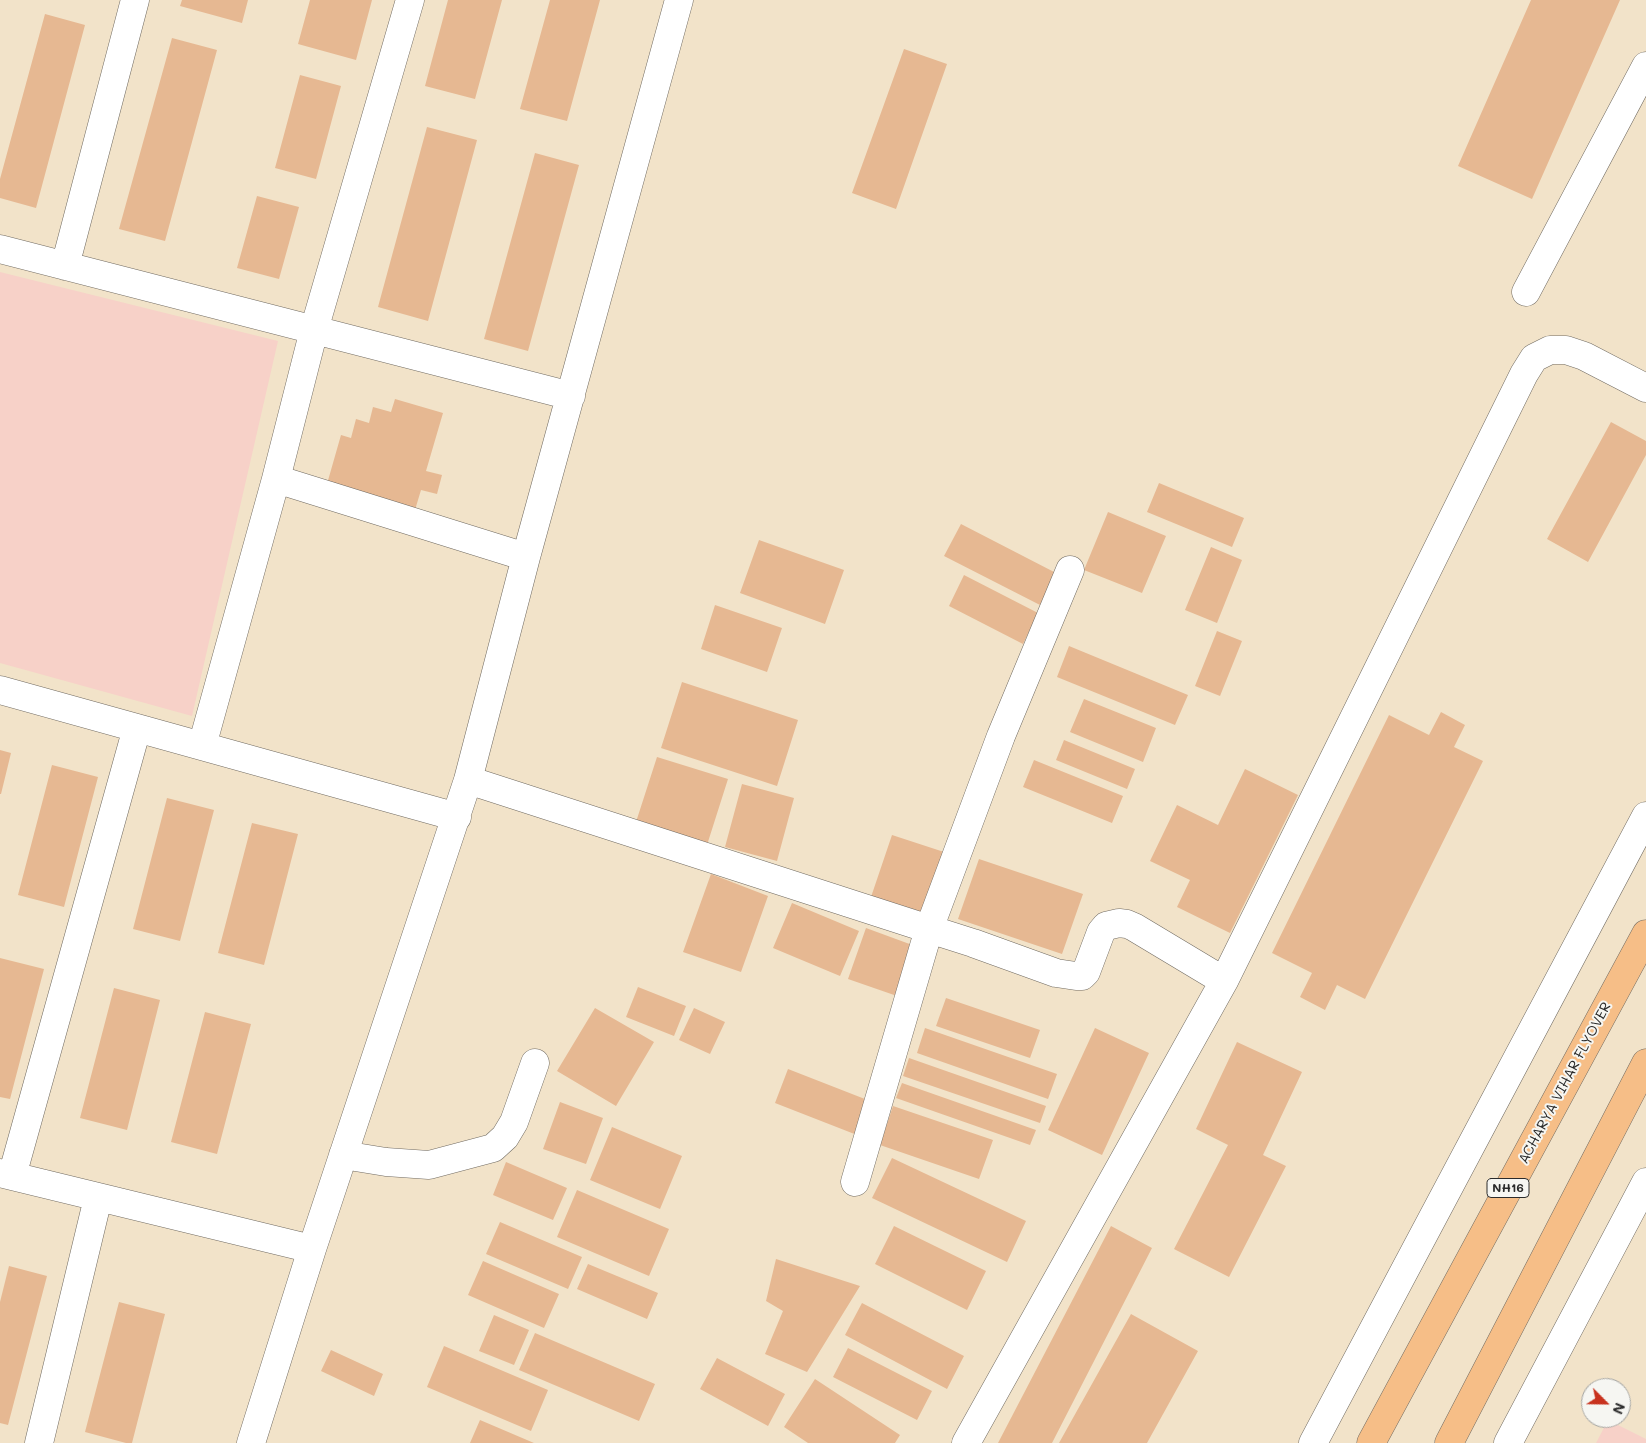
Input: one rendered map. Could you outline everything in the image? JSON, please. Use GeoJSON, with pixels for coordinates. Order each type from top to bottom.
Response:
{"type":"FeatureCollection","features":[{"type":"Feature","properties":{"kind":"highway","name":"ACHARYA VIHAR FLYOVER"},"geometry":{"type":"LineString","coordinates":[[1371,1443],[1646,934]]}},
{"type":"Feature","properties":{"kind":"highway"},"geometry":{"type":"LineString","coordinates":[[1449,1443],[1646,1063]]}},
{"type":"Feature","properties":{"kind":"street"},"geometry":{"type":"LineString","coordinates":[[65,266],[135,0]]}},
{"type":"Feature","properties":{"kind":"street"},"geometry":{"type":"LineString","coordinates":[[202,746],[276,479],[314,330],[410,0]]}},
{"type":"Feature","properties":{"kind":"street"},"geometry":{"type":"LineString","coordinates":[[251,1443],[312,1249],[468,780],[526,558],[679,0]]}},
{"type":"Feature","properties":{"kind":"street"},"geometry":{"type":"LineString","coordinates":[[1526,292],[1646,66]]}},
{"type":"Feature","properties":{"kind":"street"},"geometry":{"type":"LineString","coordinates":[[0,249],[571,396]]}},
{"type":"Feature","properties":{"kind":"street"},"geometry":{"type":"LineString","coordinates":[[966,1443],[1224,982],[1524,374],[1534,358],[1550,350],[1566,350],[1584,356],[1646,388]]}},
{"type":"Feature","properties":{"kind":"street"},"geometry":{"type":"LineString","coordinates":[[276,479],[526,558]]}},
{"type":"Feature","properties":{"kind":"street"},"geometry":{"type":"LineString","coordinates":[[855,1182],[929,930],[1001,736],[1070,570]]}},
{"type":"Feature","properties":{"kind":"street"},"geometry":{"type":"LineString","coordinates":[[0,690],[457,817]]}},
{"type":"Feature","properties":{"kind":"street"},"geometry":{"type":"LineString","coordinates":[[137,728],[6,1174],[312,1249]]}},
{"type":"Feature","properties":{"kind":"street"},"geometry":{"type":"LineString","coordinates":[[468,780],[973,943],[1056,973],[1082,976],[1086,972],[1101,932],[1106,926],[1119,923],[1134,927],[1224,982]]}},
{"type":"Feature","properties":{"kind":"street"},"geometry":{"type":"LineString","coordinates":[[1313,1443],[1646,816]]}},
{"type":"Feature","properties":{"kind":"street"},"geometry":{"type":"LineString","coordinates":[[343,1155],[386,1162],[429,1165],[492,1148],[505,1137],[514,1122],[535,1063]]}},
{"type":"Feature","properties":{"kind":"street"},"geometry":{"type":"LineString","coordinates":[[1508,1443],[1646,1182]]}},
{"type":"Feature","properties":{"kind":"street"},"geometry":{"type":"LineString","coordinates":[[39,1443],[98,1198]]}},
{"type":"Feature","properties":{"kind":"shaded area"},"geometry":{"type":"Polygon","coordinates":[[[0,272],[278,341],[192,716],[0,663],[0,272]]]}},
{"type":"Feature","properties":{"kind":"shaded area"},"geometry":{"type":"Polygon","coordinates":[[[1604,1428],[1624,1428],[1646,1439],[1646,1443],[1596,1443],[1604,1428]]]}},
{"type":"Feature","properties":{"kind":"building"},"geometry":{"type":"Polygon","coordinates":[[[182,0],[248,0],[242,23],[180,6],[182,0]]]}},
{"type":"Feature","properties":{"kind":"building"},"geometry":{"type":"Polygon","coordinates":[[[310,0],[372,0],[356,60],[298,44],[310,0]]]}},
{"type":"Feature","properties":{"kind":"building"},"geometry":{"type":"Polygon","coordinates":[[[448,0],[502,0],[475,99],[425,86],[448,0]]]}},
{"type":"Feature","properties":{"kind":"building"},"geometry":{"type":"Polygon","coordinates":[[[550,0],[600,0],[567,121],[520,109],[550,0]]]}},
{"type":"Feature","properties":{"kind":"building"},"geometry":{"type":"Polygon","coordinates":[[[1531,0],[1620,0],[1532,199],[1458,166],[1531,0]]]}},
{"type":"Feature","properties":{"kind":"building"},"geometry":{"type":"Polygon","coordinates":[[[45,14],[85,25],[36,208],[0,198],[0,179],[45,14]]]}},
{"type":"Feature","properties":{"kind":"building"},"geometry":{"type":"Polygon","coordinates":[[[172,38],[217,50],[165,241],[119,229],[172,38]]]}},
{"type":"Feature","properties":{"kind":"building"},"geometry":{"type":"Polygon","coordinates":[[[904,49],[947,64],[896,209],[852,193],[904,49]]]}},
{"type":"Feature","properties":{"kind":"building"},"geometry":{"type":"Polygon","coordinates":[[[300,75],[341,86],[316,179],[275,168],[300,75]]]}},
{"type":"Feature","properties":{"kind":"building"},"geometry":{"type":"Polygon","coordinates":[[[427,127],[477,140],[428,321],[378,307],[427,127]]]}},
{"type":"Feature","properties":{"kind":"building"},"geometry":{"type":"Polygon","coordinates":[[[535,153],[579,165],[528,351],[484,339],[535,153]]]}},
{"type":"Feature","properties":{"kind":"building"},"geometry":{"type":"Polygon","coordinates":[[[257,196],[299,207],[279,279],[237,268],[257,196]]]}},
{"type":"Feature","properties":{"kind":"building"},"geometry":{"type":"Polygon","coordinates":[[[395,399],[443,413],[426,471],[442,475],[437,494],[421,490],[415,510],[327,484],[341,435],[351,438],[356,419],[369,423],[373,407],[391,412],[395,399]]]}},
{"type":"Feature","properties":{"kind":"building"},"geometry":{"type":"Polygon","coordinates":[[[1611,422],[1646,441],[1646,455],[1588,562],[1547,539],[1611,422]]]}},
{"type":"Feature","properties":{"kind":"building"},"geometry":{"type":"Polygon","coordinates":[[[1159,483],[1244,518],[1232,547],[1147,512],[1159,483]]]}},
{"type":"Feature","properties":{"kind":"building"},"geometry":{"type":"Polygon","coordinates":[[[1108,512],[1166,536],[1142,593],[1084,570],[1108,512]]]}},
{"type":"Feature","properties":{"kind":"building"},"geometry":{"type":"Polygon","coordinates":[[[961,524],[1056,573],[1040,605],[944,556],[961,524]]]}},
{"type":"Feature","properties":{"kind":"building"},"geometry":{"type":"Polygon","coordinates":[[[759,540],[844,570],[825,624],[740,593],[759,540]]]}},
{"type":"Feature","properties":{"kind":"building"},"geometry":{"type":"Polygon","coordinates":[[[1211,547],[1242,560],[1217,623],[1185,610],[1211,547]]]}},
{"type":"Feature","properties":{"kind":"building"},"geometry":{"type":"Polygon","coordinates":[[[964,575],[1038,613],[1023,644],[949,606],[964,575]]]}},
{"type":"Feature","properties":{"kind":"building"},"geometry":{"type":"Polygon","coordinates":[[[715,605],[782,628],[767,672],[701,649],[715,605]]]}},
{"type":"Feature","properties":{"kind":"building"},"geometry":{"type":"Polygon","coordinates":[[[1217,631],[1242,641],[1220,696],[1195,686],[1217,631]]]}},
{"type":"Feature","properties":{"kind":"building"},"geometry":{"type":"Polygon","coordinates":[[[1069,646],[1188,695],[1175,725],[1057,677],[1069,646]]]}},
{"type":"Feature","properties":{"kind":"building"},"geometry":{"type":"Polygon","coordinates":[[[682,682],[798,720],[777,786],[661,748],[682,682]]]}},
{"type":"Feature","properties":{"kind":"building"},"geometry":{"type":"Polygon","coordinates":[[[1084,699],[1156,728],[1143,762],[1070,732],[1084,699]]]}},
{"type":"Feature","properties":{"kind":"building"},"geometry":{"type":"Polygon","coordinates":[[[1441,712],[1465,725],[1454,747],[1483,761],[1365,999],[1337,985],[1325,1010],[1300,997],[1312,973],[1272,953],[1389,715],[1429,735],[1441,712]]]}},
{"type":"Feature","properties":{"kind":"building"},"geometry":{"type":"Polygon","coordinates":[[[1064,740],[1135,769],[1127,789],[1056,760],[1064,740]]]}},
{"type":"Feature","properties":{"kind":"building"},"geometry":{"type":"Polygon","coordinates":[[[0,750],[11,753],[1,794],[0,794],[0,750]]]}},
{"type":"Feature","properties":{"kind":"building"},"geometry":{"type":"Polygon","coordinates":[[[657,757],[728,779],[707,845],[636,822],[657,757]]]}},
{"type":"Feature","properties":{"kind":"building"},"geometry":{"type":"Polygon","coordinates":[[[1034,760],[1123,796],[1112,823],[1023,787],[1034,760]]]}},
{"type":"Feature","properties":{"kind":"building"},"geometry":{"type":"Polygon","coordinates":[[[52,765],[98,777],[64,907],[18,895],[52,765]]]}},
{"type":"Feature","properties":{"kind":"building"},"geometry":{"type":"Polygon","coordinates":[[[1245,769],[1298,795],[1230,933],[1177,907],[1190,880],[1150,861],[1177,805],[1218,825],[1245,769]]]}},
{"type":"Feature","properties":{"kind":"building"},"geometry":{"type":"Polygon","coordinates":[[[742,784],[794,798],[777,861],[725,847],[742,784]]]}},
{"type":"Feature","properties":{"kind":"building"},"geometry":{"type":"Polygon","coordinates":[[[167,798],[214,810],[180,941],[133,929],[167,798]]]}},
{"type":"Feature","properties":{"kind":"building"},"geometry":{"type":"Polygon","coordinates":[[[252,823],[298,834],[264,965],[218,953],[252,823]]]}},
{"type":"Feature","properties":{"kind":"building"},"geometry":{"type":"Polygon","coordinates":[[[892,835],[944,852],[923,914],[871,897],[892,835]]]}},
{"type":"Feature","properties":{"kind":"building"},"geometry":{"type":"Polygon","coordinates":[[[979,859],[1083,894],[1062,954],[958,919],[979,859]]]}},
{"type":"Feature","properties":{"kind":"building"},"geometry":{"type":"Polygon","coordinates":[[[711,874],[768,896],[741,972],[683,952],[711,874]]]}},
{"type":"Feature","properties":{"kind":"building"},"geometry":{"type":"Polygon","coordinates":[[[792,903],[859,931],[840,976],[773,948],[792,903]]]}},
{"type":"Feature","properties":{"kind":"building"},"geometry":{"type":"Polygon","coordinates":[[[866,928],[915,946],[897,996],[848,979],[866,928]]]}},
{"type":"Feature","properties":{"kind":"building"},"geometry":{"type":"Polygon","coordinates":[[[0,958],[44,969],[10,1099],[0,1097],[0,958]]]}},
{"type":"Feature","properties":{"kind":"building"},"geometry":{"type":"Polygon","coordinates":[[[638,987],[686,1006],[674,1036],[626,1017],[638,987]]]}},
{"type":"Feature","properties":{"kind":"building"},"geometry":{"type":"Polygon","coordinates":[[[114,988],[160,1000],[127,1130],[80,1118],[114,988]]]}},
{"type":"Feature","properties":{"kind":"building"},"geometry":{"type":"Polygon","coordinates":[[[946,998],[1040,1030],[1030,1058],[936,1026],[946,998]]]}},
{"type":"Feature","properties":{"kind":"building"},"geometry":{"type":"Polygon","coordinates":[[[595,1008],[654,1042],[616,1106],[557,1071],[595,1008]]]}},
{"type":"Feature","properties":{"kind":"building"},"geometry":{"type":"Polygon","coordinates":[[[694,1008],[725,1022],[710,1054],[679,1040],[694,1008]]]}},
{"type":"Feature","properties":{"kind":"building"},"geometry":{"type":"Polygon","coordinates":[[[205,1012],[251,1024],[217,1154],[171,1142],[205,1012]]]}},
{"type":"Feature","properties":{"kind":"building"},"geometry":{"type":"Polygon","coordinates":[[[925,1028],[1057,1074],[1048,1099],[917,1053],[925,1028]]]}},
{"type":"Feature","properties":{"kind":"building"},"geometry":{"type":"Polygon","coordinates":[[[1095,1028],[1149,1053],[1102,1155],[1048,1130],[1095,1028]]]}},
{"type":"Feature","properties":{"kind":"building"},"geometry":{"type":"Polygon","coordinates":[[[1237,1042],[1302,1072],[1263,1155],[1286,1166],[1229,1277],[1174,1249],[1228,1145],[1196,1129],[1237,1042]]]}},
{"type":"Feature","properties":{"kind":"building"},"geometry":{"type":"Polygon","coordinates":[[[909,1058],[1046,1106],[1040,1123],[903,1076],[909,1058]]]}},
{"type":"Feature","properties":{"kind":"building"},"geometry":{"type":"Polygon","coordinates":[[[788,1069],[870,1101],[857,1135],[775,1103],[788,1069]]]}},
{"type":"Feature","properties":{"kind":"building"},"geometry":{"type":"Polygon","coordinates":[[[902,1083],[1036,1130],[1030,1145],[896,1098],[902,1083]]]}},
{"type":"Feature","properties":{"kind":"building"},"geometry":{"type":"Polygon","coordinates":[[[560,1102],[603,1118],[586,1164],[543,1149],[560,1102]]]}},
{"type":"Feature","properties":{"kind":"building"},"geometry":{"type":"Polygon","coordinates":[[[893,1106],[993,1140],[979,1179],[880,1145],[893,1106]]]}},
{"type":"Feature","properties":{"kind":"building"},"geometry":{"type":"Polygon","coordinates":[[[612,1127],[682,1156],[660,1209],[590,1180],[612,1127]]]}},
{"type":"Feature","properties":{"kind":"building"},"geometry":{"type":"Polygon","coordinates":[[[892,1158],[1026,1221],[1007,1262],[872,1198],[892,1158]]]}},
{"type":"Feature","properties":{"kind":"building"},"geometry":{"type":"Polygon","coordinates":[[[506,1162],[567,1188],[553,1220],[493,1195],[506,1162]]]}},
{"type":"Feature","properties":{"kind":"building"},"geometry":{"type":"Polygon","coordinates":[[[577,1190],[669,1229],[649,1276],[557,1237],[577,1190]]]}},
{"type":"Feature","properties":{"kind":"building"},"geometry":{"type":"Polygon","coordinates":[[[500,1222],[582,1257],[568,1289],[486,1254],[500,1222]]]}},
{"type":"Feature","properties":{"kind":"building"},"geometry":{"type":"Polygon","coordinates":[[[894,1226],[986,1271],[967,1310],[875,1264],[894,1226]]]}},
{"type":"Feature","properties":{"kind":"building"},"geometry":{"type":"Polygon","coordinates":[[[1111,1226],[1152,1248],[1052,1443],[998,1443],[1111,1226]]]}},
{"type":"Feature","properties":{"kind":"building"},"geometry":{"type":"Polygon","coordinates":[[[776,1259],[860,1286],[807,1372],[765,1354],[783,1311],[766,1301],[776,1259]]]}},
{"type":"Feature","properties":{"kind":"building"},"geometry":{"type":"Polygon","coordinates":[[[483,1261],[559,1294],[544,1328],[468,1295],[483,1261]]]}},
{"type":"Feature","properties":{"kind":"building"},"geometry":{"type":"Polygon","coordinates":[[[588,1264],[658,1293],[647,1319],[577,1289],[588,1264]]]}},
{"type":"Feature","properties":{"kind":"building"},"geometry":{"type":"Polygon","coordinates":[[[9,1266],[47,1276],[8,1425],[0,1423],[0,1302],[9,1266]]]}},
{"type":"Feature","properties":{"kind":"building"},"geometry":{"type":"Polygon","coordinates":[[[119,1302],[165,1314],[132,1443],[85,1432],[119,1302]]]}},
{"type":"Feature","properties":{"kind":"building"},"geometry":{"type":"Polygon","coordinates":[[[862,1303],[964,1356],[947,1389],[845,1335],[862,1303]]]}},
{"type":"Feature","properties":{"kind":"building"},"geometry":{"type":"Polygon","coordinates":[[[1131,1314],[1198,1351],[1147,1443],[1059,1443],[1131,1314]]]}},
{"type":"Feature","properties":{"kind":"building"},"geometry":{"type":"Polygon","coordinates":[[[494,1315],[529,1330],[514,1365],[479,1351],[494,1315]]]}},
{"type":"Feature","properties":{"kind":"building"},"geometry":{"type":"Polygon","coordinates":[[[535,1333],[655,1384],[639,1421],[519,1370],[535,1333]]]}},
{"type":"Feature","properties":{"kind":"building"},"geometry":{"type":"Polygon","coordinates":[[[444,1346],[548,1390],[531,1431],[427,1387],[444,1346]]]}},
{"type":"Feature","properties":{"kind":"building"},"geometry":{"type":"Polygon","coordinates":[[[848,1348],[932,1391],[917,1420],[833,1377],[848,1348]]]}},
{"type":"Feature","properties":{"kind":"building"},"geometry":{"type":"Polygon","coordinates":[[[331,1350],[383,1374],[374,1396],[321,1371],[331,1350]]]}},
{"type":"Feature","properties":{"kind":"building"},"geometry":{"type":"Polygon","coordinates":[[[717,1358],[785,1394],[768,1426],[700,1389],[717,1358]]]}},
{"type":"Feature","properties":{"kind":"building"},"geometry":{"type":"Polygon","coordinates":[[[815,1379],[900,1435],[895,1443],[808,1443],[784,1427],[815,1379]]]}},
{"type":"Feature","properties":{"kind":"building"},"geometry":{"type":"Polygon","coordinates":[[[480,1420],[534,1443],[470,1443],[480,1420]]]}}]}
